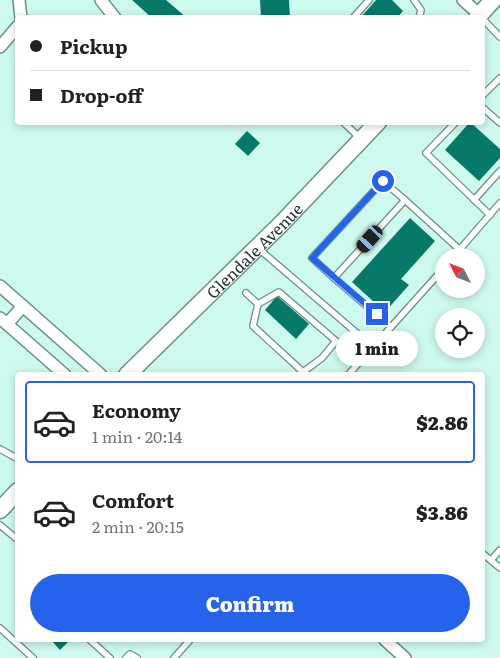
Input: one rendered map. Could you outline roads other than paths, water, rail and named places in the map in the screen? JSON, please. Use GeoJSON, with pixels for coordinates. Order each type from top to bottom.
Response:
{"type":"FeatureCollection","features":[{"type":"Feature","properties":{"kind":"main road"},"geometry":{"type":"LineString","coordinates":[[482,15],[493,2]]}},
{"type":"Feature","properties":{"kind":"main road","name":"Glendale Avenue"},"geometry":{"type":"LineString","coordinates":[[130,372],[257,248],[375,125]]}},
{"type":"Feature","properties":{"kind":"main road"},"geometry":{"type":"LineString","coordinates":[[0,510],[15,494]]}},
{"type":"Feature","properties":{"kind":"street"},"geometry":{"type":"LineString","coordinates":[[19,0],[21,15]]}},
{"type":"Feature","properties":{"kind":"street"},"geometry":{"type":"LineString","coordinates":[[101,0],[113,15]]}},
{"type":"Feature","properties":{"kind":"street"},"geometry":{"type":"LineString","coordinates":[[463,0],[478,15]]}},
{"type":"Feature","properties":{"kind":"street"},"geometry":{"type":"LineString","coordinates":[[0,47],[15,30]]}},
{"type":"Feature","properties":{"kind":"street"},"geometry":{"type":"LineString","coordinates":[[0,286],[98,372]]}},
{"type":"Feature","properties":{"kind":"street"},"geometry":{"type":"LineString","coordinates":[[23,306],[3,321],[62,372]]}},
{"type":"Feature","properties":{"kind":"street"},"geometry":{"type":"LineString","coordinates":[[387,642],[405,658]]}},
{"type":"Feature","properties":{"kind":"lane"},"geometry":{"type":"LineString","coordinates":[[356,15],[369,0]]}},
{"type":"Feature","properties":{"kind":"lane"},"geometry":{"type":"LineString","coordinates":[[414,0],[421,10],[420,15]]}},
{"type":"Feature","properties":{"kind":"lane"},"geometry":{"type":"LineString","coordinates":[[485,22],[500,37]]}},
{"type":"Feature","properties":{"kind":"lane"},"geometry":{"type":"LineString","coordinates":[[485,93],[500,78]]}},
{"type":"Feature","properties":{"kind":"lane"},"geometry":{"type":"LineString","coordinates":[[485,110],[500,123]]}},
{"type":"Feature","properties":{"kind":"lane"},"geometry":{"type":"LineString","coordinates":[[346,125],[362,140]]}},
{"type":"Feature","properties":{"kind":"lane"},"geometry":{"type":"LineString","coordinates":[[453,125],[426,153],[490,215]]}},
{"type":"Feature","properties":{"kind":"lane"},"geometry":{"type":"LineString","coordinates":[[474,200],[500,171]]}},
{"type":"Feature","properties":{"kind":"lane"},"geometry":{"type":"LineString","coordinates":[[391,326],[312,258],[383,181],[458,248]]}},
{"type":"Feature","properties":{"kind":"lane"},"geometry":{"type":"LineString","coordinates":[[334,278],[405,200]]}},
{"type":"Feature","properties":{"kind":"lane"},"geometry":{"type":"LineString","coordinates":[[462,248],[500,203]]}},
{"type":"Feature","properties":{"kind":"lane"},"geometry":{"type":"LineString","coordinates":[[257,248],[372,347]]}},
{"type":"Feature","properties":{"kind":"lane"},"geometry":{"type":"LineString","coordinates":[[351,372],[435,278]]}},
{"type":"Feature","properties":{"kind":"lane"},"geometry":{"type":"LineString","coordinates":[[303,372],[253,326],[258,304],[279,292],[336,341],[307,372]]}},
{"type":"Feature","properties":{"kind":"lane"},"geometry":{"type":"LineString","coordinates":[[246,293],[258,304]]}},
{"type":"Feature","properties":{"kind":"lane"},"geometry":{"type":"LineString","coordinates":[[0,449],[15,457]]}},
{"type":"Feature","properties":{"kind":"lane"},"geometry":{"type":"LineString","coordinates":[[0,525],[15,538]]}},
{"type":"Feature","properties":{"kind":"lane"},"geometry":{"type":"LineString","coordinates":[[491,560],[500,550]]}},
{"type":"Feature","properties":{"kind":"lane"},"geometry":{"type":"LineString","coordinates":[[485,555],[500,568]]}},
{"type":"Feature","properties":{"kind":"lane"},"geometry":{"type":"LineString","coordinates":[[0,628],[15,642]]}},
{"type":"Feature","properties":{"kind":"lane"},"geometry":{"type":"LineString","coordinates":[[15,642],[33,658]]}},
{"type":"Feature","properties":{"kind":"lane"},"geometry":{"type":"LineString","coordinates":[[92,642],[110,658]]}},
{"type":"Feature","properties":{"kind":"lane"},"geometry":{"type":"LineString","coordinates":[[174,658],[188,642]]}},
{"type":"Feature","properties":{"kind":"lane"},"geometry":{"type":"LineString","coordinates":[[126,658],[130,654],[137,658]]}}]}
